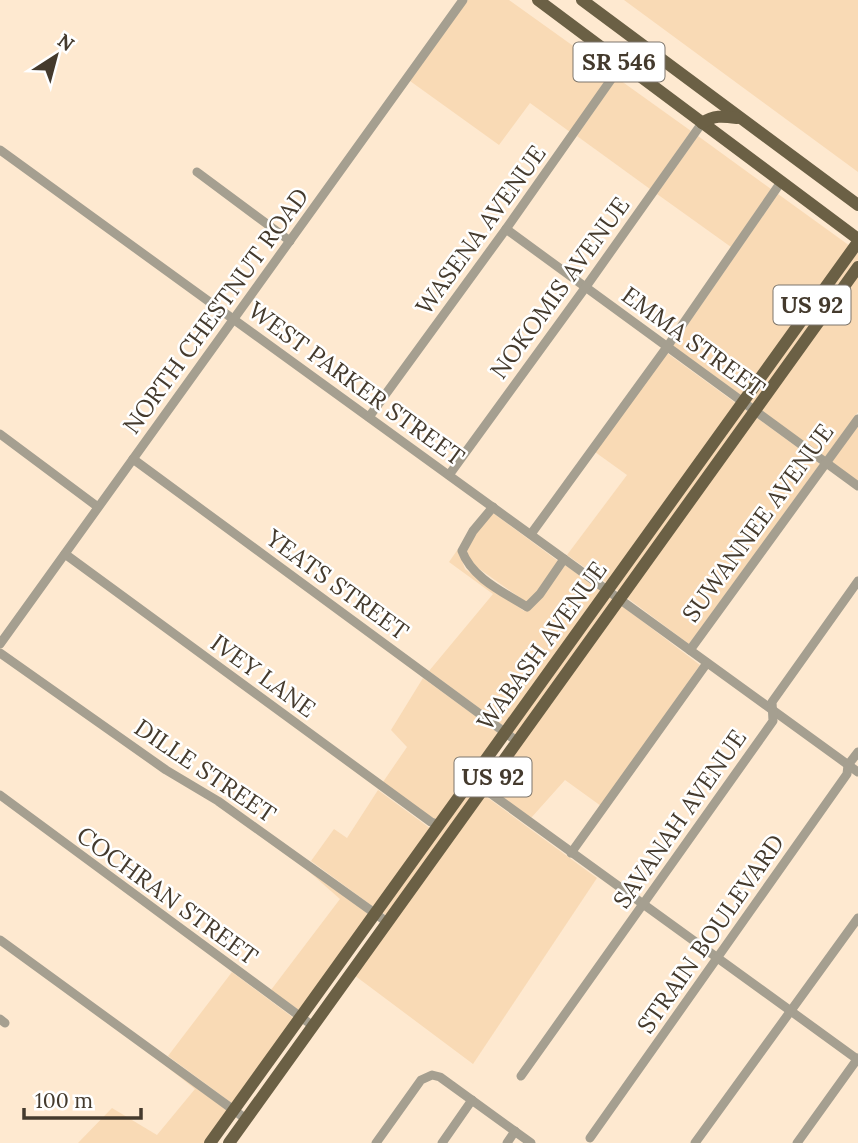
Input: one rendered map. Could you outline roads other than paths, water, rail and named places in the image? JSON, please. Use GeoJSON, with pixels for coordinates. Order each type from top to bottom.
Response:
{"type":"FeatureCollection","features":[{"type":"Feature","properties":{"kind":"main road","name":"SR 546"},"geometry":{"type":"LineString","coordinates":[[538,0],[858,240]]}},
{"type":"Feature","properties":{"kind":"main road","name":"SR 546"},"geometry":{"type":"LineString","coordinates":[[582,0],[858,205]]}},
{"type":"Feature","properties":{"kind":"main road"},"geometry":{"type":"LineString","coordinates":[[702,123],[719,115],[741,119]]}},
{"type":"Feature","properties":{"kind":"main road","name":"WABASH AVENUE"},"geometry":{"type":"LineString","coordinates":[[210,1143],[858,240]]}},
{"type":"Feature","properties":{"kind":"main road","name":"WABASH AVENUE"},"geometry":{"type":"LineString","coordinates":[[229,1143],[858,267]]}},
{"type":"Feature","properties":{"kind":"street","name":"NORTH CHESTNUT ROAD"},"geometry":{"type":"LineString","coordinates":[[0,644],[463,0]]}},
{"type":"Feature","properties":{"kind":"street","name":"WASENA AVENUE"},"geometry":{"type":"LineString","coordinates":[[369,417],[622,64]]}},
{"type":"Feature","properties":{"kind":"street","name":"NOKOMIS AVENUE"},"geometry":{"type":"LineString","coordinates":[[449,475],[586,288],[702,123]]}},
{"type":"Feature","properties":{"kind":"street","name":"WEST PARKER STREET"},"geometry":{"type":"LineString","coordinates":[[0,150],[707,663]]}},
{"type":"Feature","properties":{"kind":"street"},"geometry":{"type":"LineString","coordinates":[[197,172],[290,241]]}},
{"type":"Feature","properties":{"kind":"street"},"geometry":{"type":"LineString","coordinates":[[531,534],[667,347],[781,182]]}},
{"type":"Feature","properties":{"kind":"street","name":"EMMA STREET"},"geometry":{"type":"LineString","coordinates":[[506,229],[858,486]]}},
{"type":"Feature","properties":{"kind":"street","name":"SUWANNEE AVENUE"},"geometry":{"type":"LineString","coordinates":[[690,650],[858,419]]}},
{"type":"Feature","properties":{"kind":"street"},"geometry":{"type":"LineString","coordinates":[[0,434],[99,507]]}},
{"type":"Feature","properties":{"kind":"street","name":"YEATS STREET"},"geometry":{"type":"LineString","coordinates":[[133,459],[518,742]]}},
{"type":"Feature","properties":{"kind":"street"},"geometry":{"type":"LineString","coordinates":[[493,507],[473,531],[462,551],[468,566],[491,584],[527,607],[540,594],[564,559]]}},
{"type":"Feature","properties":{"kind":"street","name":"IVEY LANE"},"geometry":{"type":"LineString","coordinates":[[65,554],[430,822],[440,825]]}},
{"type":"Feature","properties":{"kind":"street","name":"SAVANAH AVENUE"},"geometry":{"type":"LineString","coordinates":[[521,1076],[773,721],[772,702],[858,581]]}},
{"type":"Feature","properties":{"kind":"street","name":"DILLE STREET"},"geometry":{"type":"LineString","coordinates":[[0,653],[166,771],[218,801],[387,922]]}},
{"type":"Feature","properties":{"kind":"street"},"geometry":{"type":"LineString","coordinates":[[707,663],[858,772]]}},
{"type":"Feature","properties":{"kind":"street","name":"SUWANNEE AVENUE"},"geometry":{"type":"LineString","coordinates":[[572,853],[707,663]]}},
{"type":"Feature","properties":{"kind":"street","name":"STRAIN BOULEVARD"},"geometry":{"type":"LineString","coordinates":[[590,1138],[847,774],[848,765],[858,752]]}},
{"type":"Feature","properties":{"kind":"street"},"geometry":{"type":"LineString","coordinates":[[472,780],[858,1059],[797,1143]]}},
{"type":"Feature","properties":{"kind":"street","name":"COCHRAN STREET"},"geometry":{"type":"LineString","coordinates":[[0,795],[313,1026]]}},
{"type":"Feature","properties":{"kind":"street"},"geometry":{"type":"LineString","coordinates":[[695,1143],[858,918]]}},
{"type":"Feature","properties":{"kind":"street"},"geometry":{"type":"LineString","coordinates":[[0,940],[246,1119]]}},
{"type":"Feature","properties":{"kind":"street"},"geometry":{"type":"LineString","coordinates":[[376,1143],[421,1080],[429,1075],[440,1077],[531,1143]]}},
{"type":"Feature","properties":{"kind":"street"},"geometry":{"type":"LineString","coordinates":[[442,1143],[472,1100]]}},
{"type":"Feature","properties":{"kind":"street"},"geometry":{"type":"LineString","coordinates":[[507,1143],[515,1131]]}}]}
